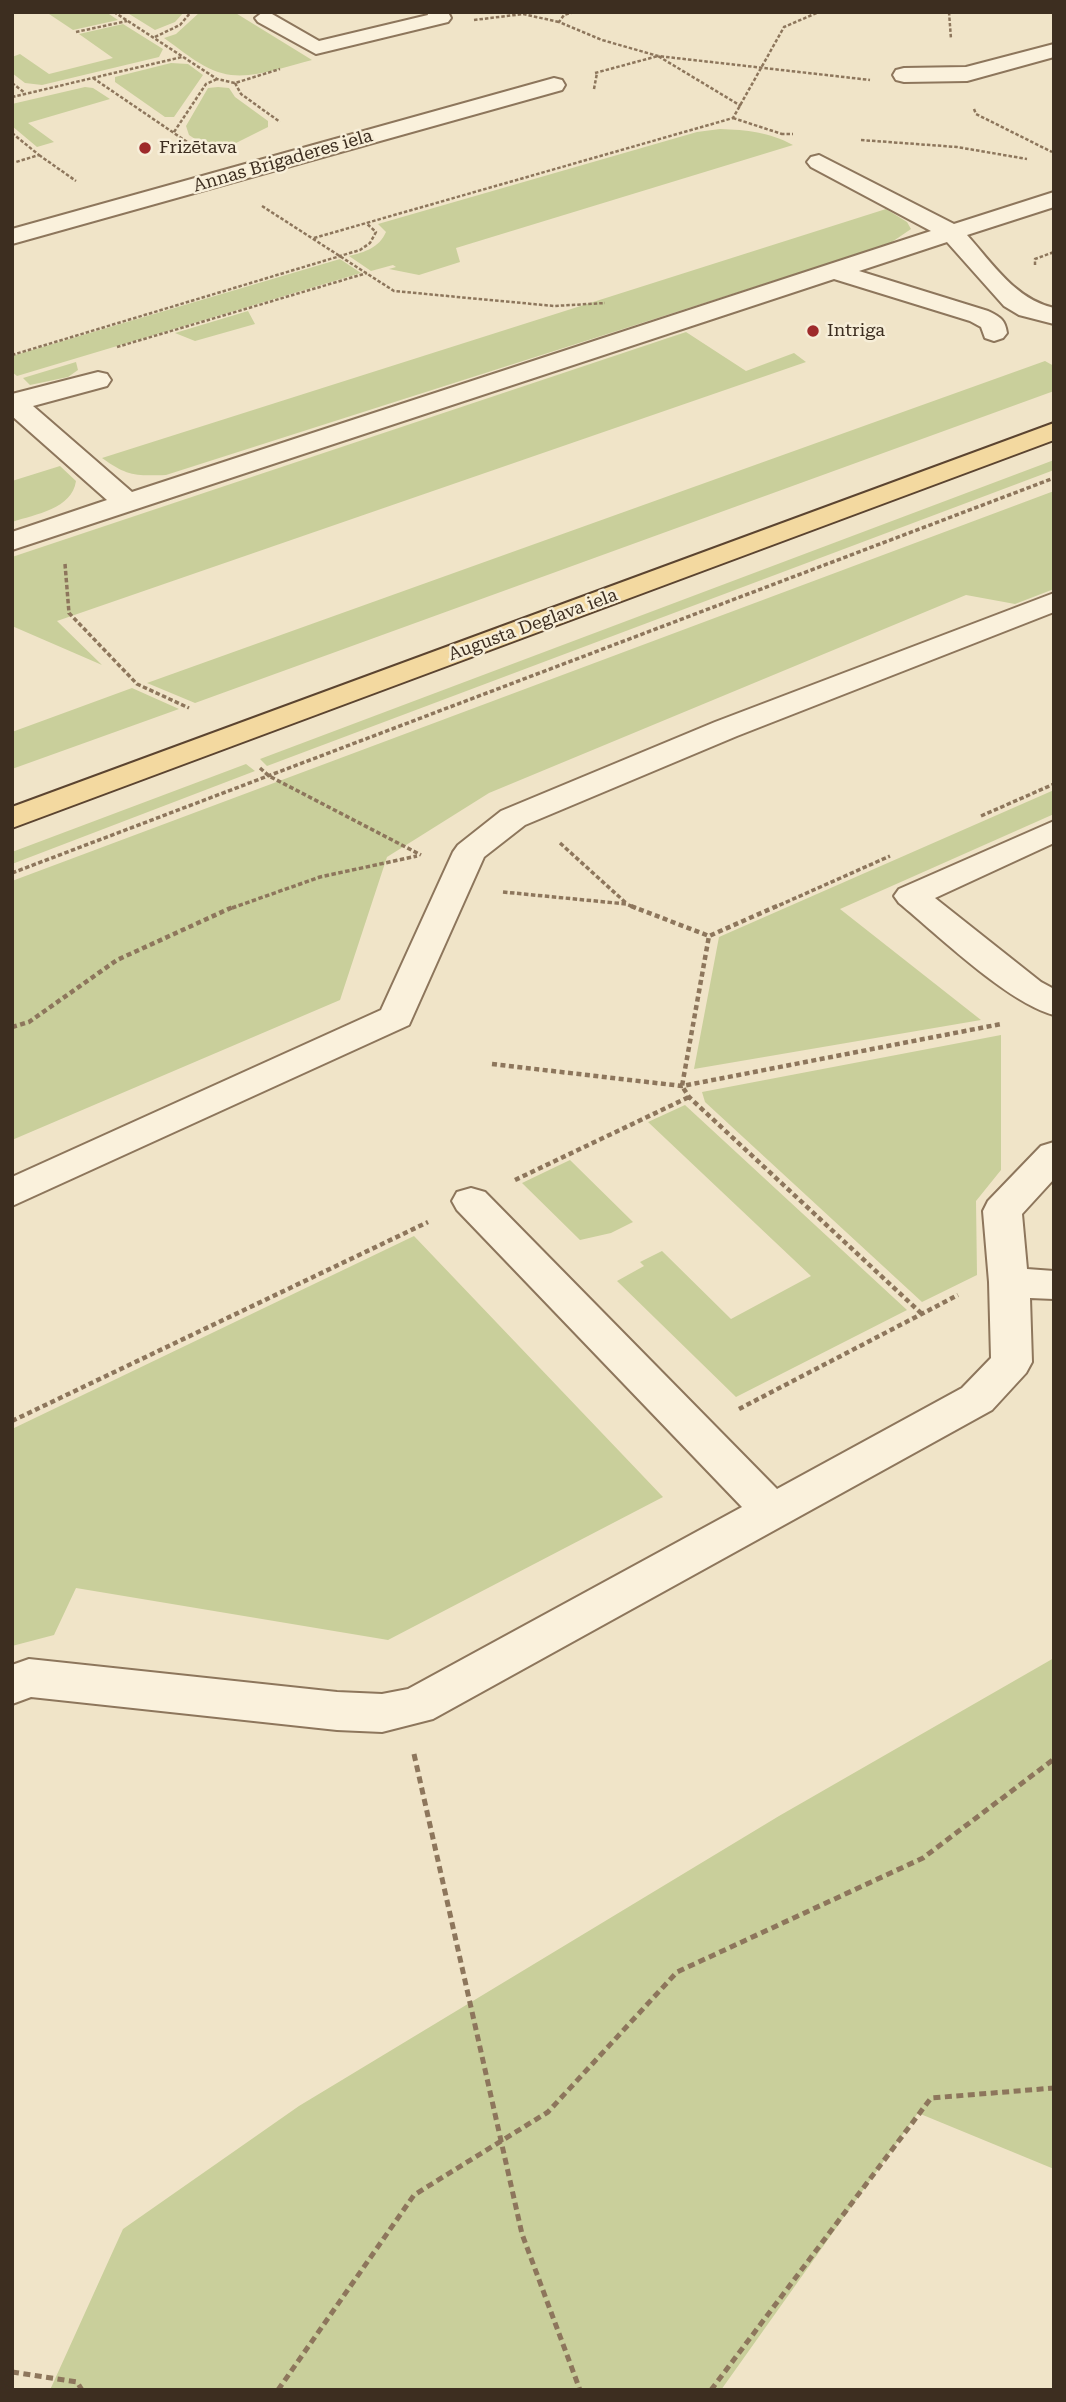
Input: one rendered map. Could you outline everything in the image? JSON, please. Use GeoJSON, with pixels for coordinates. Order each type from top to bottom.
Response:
{"type":"FeatureCollection","features":[{"type":"Feature","properties":{"kind":"main road","name":"Augusta Deglava iela"},"geometry":{"type":"LineString","coordinates":[[12,818],[1054,432]]}},
{"type":"Feature","properties":{"kind":"street"},"geometry":{"type":"LineString","coordinates":[[287,12],[265,18],[316,48],[441,18],[437,12]]}},
{"type":"Feature","properties":{"kind":"street"},"geometry":{"type":"LineString","coordinates":[[904,75],[967,74],[1054,50]]}},
{"type":"Feature","properties":{"kind":"street","name":"Annas Brigaderes iela"},"geometry":{"type":"LineString","coordinates":[[12,237],[554,85]]}},
{"type":"Feature","properties":{"kind":"street"},"geometry":{"type":"LineString","coordinates":[[819,162],[951,232],[1013,301],[1028,310],[1054,316]]}},
{"type":"Feature","properties":{"kind":"street"},"geometry":{"type":"LineString","coordinates":[[12,541],[1054,199]]}},
{"type":"Feature","properties":{"kind":"street"},"geometry":{"type":"LineString","coordinates":[[833,271],[979,316],[993,323],[994,333]]}},
{"type":"Feature","properties":{"kind":"street"},"geometry":{"type":"LineString","coordinates":[[13,403],[98,380]]}},
{"type":"Feature","properties":{"kind":"street"},"geometry":{"type":"LineString","coordinates":[[13,403],[127,503]]}},
{"type":"Feature","properties":{"kind":"street"},"geometry":{"type":"LineString","coordinates":[[12,1193],[396,1017],[470,852],[513,818],[726,729],[1054,601]]}},
{"type":"Feature","properties":{"kind":"street"},"geometry":{"type":"LineString","coordinates":[[1054,831],[911,896],[1028,990],[1054,1004]]}},
{"type":"Feature","properties":{"kind":"street"},"geometry":{"type":"LineString","coordinates":[[12,1685],[29,1678],[337,1711],[382,1713],[417,1706],[977,1399],[1012,1362],[1009,1282],[1002,1211],[1054,1155]]}},
{"type":"Feature","properties":{"kind":"street"},"geometry":{"type":"LineString","coordinates":[[471,1201],[772,1511]]}},
{"type":"Feature","properties":{"kind":"street"},"geometry":{"type":"LineString","coordinates":[[1009,1282],[1054,1285]]}},
{"type":"Feature","properties":{"kind":"path"},"geometry":{"type":"LineString","coordinates":[[114,12],[217,79],[234,83],[241,94],[281,123],[282,127]]}},
{"type":"Feature","properties":{"kind":"path"},"geometry":{"type":"LineString","coordinates":[[154,37],[180,25],[191,12]]}},
{"type":"Feature","properties":{"kind":"path"},"geometry":{"type":"LineString","coordinates":[[574,12],[564,15],[559,22],[601,40],[659,56],[890,82],[904,75]]}},
{"type":"Feature","properties":{"kind":"path"},"geometry":{"type":"LineString","coordinates":[[733,118],[763,69],[784,27],[819,12]]}},
{"type":"Feature","properties":{"kind":"path"},"geometry":{"type":"LineString","coordinates":[[76,32],[128,21]]}},
{"type":"Feature","properties":{"kind":"path"},"geometry":{"type":"LineString","coordinates":[[554,85],[659,56],[741,106]]}},
{"type":"Feature","properties":{"kind":"path"},"geometry":{"type":"LineString","coordinates":[[12,97],[183,57]]}},
{"type":"Feature","properties":{"kind":"path"},"geometry":{"type":"LineString","coordinates":[[93,78],[194,146]]}},
{"type":"Feature","properties":{"kind":"path"},"geometry":{"type":"LineString","coordinates":[[174,132],[205,84],[217,79]]}},
{"type":"Feature","properties":{"kind":"path"},"geometry":{"type":"LineString","coordinates":[[12,83],[26,93]]}},
{"type":"Feature","properties":{"kind":"path"},"geometry":{"type":"LineString","coordinates":[[313,238],[733,118],[793,136]]}},
{"type":"Feature","properties":{"kind":"path"},"geometry":{"type":"LineString","coordinates":[[12,133],[39,155],[16,162]]}},
{"type":"Feature","properties":{"kind":"path"},"geometry":{"type":"LineString","coordinates":[[849,139],[957,147],[1027,159]]}},
{"type":"Feature","properties":{"kind":"path"},"geometry":{"type":"LineString","coordinates":[[220,179],[394,291],[554,306],[607,303]]}},
{"type":"Feature","properties":{"kind":"path"},"geometry":{"type":"LineString","coordinates":[[12,355],[360,250],[370,243],[376,232],[366,223]]}},
{"type":"Feature","properties":{"kind":"path"},"geometry":{"type":"LineString","coordinates":[[117,347],[367,273]]}},
{"type":"Feature","properties":{"kind":"path"},"geometry":{"type":"LineString","coordinates":[[12,873],[1054,478]]}},
{"type":"Feature","properties":{"kind":"path"},"geometry":{"type":"LineString","coordinates":[[62,524],[69,612],[137,684],[193,710]]}},
{"type":"Feature","properties":{"kind":"path"},"geometry":{"type":"LineString","coordinates":[[269,776],[421,855]]}},
{"type":"Feature","properties":{"kind":"path"},"geometry":{"type":"LineString","coordinates":[[977,818],[1054,784]]}},
{"type":"Feature","properties":{"kind":"path"},"geometry":{"type":"LineString","coordinates":[[554,837],[626,904]]}},
{"type":"Feature","properties":{"kind":"path"},"geometry":{"type":"LineString","coordinates":[[12,1027],[29,1022],[117,960],[242,903],[320,877],[441,850],[470,852]]}},
{"type":"Feature","properties":{"kind":"path"},"geometry":{"type":"LineString","coordinates":[[499,891],[626,904],[709,936],[901,851]]}},
{"type":"Feature","properties":{"kind":"path"},"geometry":{"type":"LineString","coordinates":[[709,936],[682,1086],[689,1097],[922,1314]]}},
{"type":"Feature","properties":{"kind":"path"},"geometry":{"type":"LineString","coordinates":[[492,1063],[682,1086],[1005,1023]]}},
{"type":"Feature","properties":{"kind":"path"},"geometry":{"type":"LineString","coordinates":[[12,1421],[689,1097]]}},
{"type":"Feature","properties":{"kind":"path"},"geometry":{"type":"LineString","coordinates":[[695,1432],[975,1287],[1009,1282]]}},
{"type":"Feature","properties":{"kind":"path"},"geometry":{"type":"LineString","coordinates":[[404,1708],[522,2234],[580,2390]]}},
{"type":"Feature","properties":{"kind":"path"},"geometry":{"type":"LineString","coordinates":[[278,2390],[414,2195],[548,2112],[677,1972],[923,1858],[1054,1759]]}},
{"type":"Feature","properties":{"kind":"path"},"geometry":{"type":"LineString","coordinates":[[711,2390],[931,2098],[1054,2088]]}},
{"type":"Feature","properties":{"kind":"path"},"geometry":{"type":"LineString","coordinates":[[12,2372],[77,2382],[82,2390]]}},
{"type":"Feature","properties":{"kind":"green space"},"geometry":{"type":"Polygon","coordinates":[[[46,12],[106,12],[118,20],[73,30],[46,12]]]}},
{"type":"Feature","properties":{"kind":"green space"},"geometry":{"type":"Polygon","coordinates":[[[126,12],[184,12],[175,22],[155,30],[126,12]]]}},
{"type":"Feature","properties":{"kind":"green space"},"geometry":{"type":"Polygon","coordinates":[[[200,12],[234,12],[312,60],[251,75],[231,75],[213,70],[164,38],[176,34],[200,12]]]}},
{"type":"Feature","properties":{"kind":"green space"},"geometry":{"type":"Polygon","coordinates":[[[123,24],[163,49],[159,57],[42,85],[25,83],[12,73],[12,57],[20,54],[49,74],[113,58],[79,34],[123,24]]]}},
{"type":"Feature","properties":{"kind":"green space"},"geometry":{"type":"Polygon","coordinates":[[[171,63],[188,64],[203,75],[174,117],[165,117],[115,82],[115,77],[171,63]]]}},
{"type":"Feature","properties":{"kind":"green space"},"geometry":{"type":"Polygon","coordinates":[[[85,87],[93,88],[110,99],[28,123],[54,142],[37,147],[12,126],[12,104],[85,87]]]}},
{"type":"Feature","properties":{"kind":"green space"},"geometry":{"type":"Polygon","coordinates":[[[208,88],[229,88],[235,97],[268,121],[268,127],[222,150],[213,151],[189,135],[186,126],[208,88]]]}},
{"type":"Feature","properties":{"kind":"green space"},"geometry":{"type":"Polygon","coordinates":[[[720,129],[758,132],[793,145],[456,248],[460,262],[419,275],[389,269],[396,267],[393,265],[371,271],[349,256],[366,251],[380,242],[386,232],[378,224],[697,132],[720,129]]]}},
{"type":"Feature","properties":{"kind":"green space"},"geometry":{"type":"Polygon","coordinates":[[[886,209],[907,222],[911,229],[889,244],[166,475],[132,474],[102,458],[886,209]]]}},
{"type":"Feature","properties":{"kind":"green space"},"geometry":{"type":"Polygon","coordinates":[[[340,259],[361,273],[17,376],[12,372],[12,356],[340,259]]]}},
{"type":"Feature","properties":{"kind":"green space"},"geometry":{"type":"Polygon","coordinates":[[[248,311],[255,324],[195,341],[175,333],[248,311]]]}},
{"type":"Feature","properties":{"kind":"green space"},"geometry":{"type":"Polygon","coordinates":[[[686,332],[746,371],[794,353],[806,362],[57,621],[102,665],[12,626],[12,557],[686,332]]]}},
{"type":"Feature","properties":{"kind":"green space"},"geometry":{"type":"Polygon","coordinates":[[[1045,361],[1054,366],[1054,391],[195,703],[147,683],[1045,361]]]}},
{"type":"Feature","properties":{"kind":"green space"},"geometry":{"type":"Polygon","coordinates":[[[76,362],[78,370],[68,377],[30,385],[23,378],[76,362]]]}},
{"type":"Feature","properties":{"kind":"green space"},"geometry":{"type":"Polygon","coordinates":[[[1054,460],[1054,470],[267,766],[260,759],[1054,460]]]}},
{"type":"Feature","properties":{"kind":"green space"},"geometry":{"type":"Polygon","coordinates":[[[60,466],[76,481],[68,498],[52,509],[12,522],[12,481],[60,466]]]}},
{"type":"Feature","properties":{"kind":"green space"},"geometry":{"type":"Polygon","coordinates":[[[1054,491],[1054,589],[1015,604],[966,595],[489,793],[387,857],[340,1000],[12,1140],[12,881],[1054,491]]]}},
{"type":"Feature","properties":{"kind":"green space"},"geometry":{"type":"Polygon","coordinates":[[[132,688],[179,709],[12,769],[12,732],[132,688]]]}},
{"type":"Feature","properties":{"kind":"green space"},"geometry":{"type":"Polygon","coordinates":[[[246,764],[255,771],[12,864],[12,852],[246,764]]]}},
{"type":"Feature","properties":{"kind":"green space"},"geometry":{"type":"Polygon","coordinates":[[[1054,790],[1054,814],[840,909],[981,1020],[694,1069],[719,937],[1054,790]]]}},
{"type":"Feature","properties":{"kind":"green space"},"geometry":{"type":"Polygon","coordinates":[[[1001,1035],[1001,1170],[976,1201],[977,1275],[922,1302],[705,1102],[702,1092],[1001,1035]]]}},
{"type":"Feature","properties":{"kind":"green space"},"geometry":{"type":"Polygon","coordinates":[[[685,1105],[907,1310],[736,1397],[617,1281],[644,1266],[640,1262],[662,1251],[731,1319],[811,1276],[648,1122],[685,1105]]]}},
{"type":"Feature","properties":{"kind":"green space"},"geometry":{"type":"Polygon","coordinates":[[[570,1160],[633,1222],[611,1233],[580,1240],[522,1183],[570,1160]]]}},
{"type":"Feature","properties":{"kind":"green space"},"geometry":{"type":"Polygon","coordinates":[[[414,1236],[663,1497],[388,1640],[76,1588],[54,1635],[12,1646],[12,1429],[414,1236]]]}},
{"type":"Feature","properties":{"kind":"green space"},"geometry":{"type":"Polygon","coordinates":[[[1054,1658],[1054,2169],[918,2113],[721,2390],[50,2390],[123,2229],[299,2106],[779,1816],[1054,1658]]]}},
{"type":"Feature","properties":{"kind":"place","name":"Frizētava"},"geometry":{"type":"Point","coordinates":[145,148]}},
{"type":"Feature","properties":{"kind":"place","name":"Intriga"},"geometry":{"type":"Point","coordinates":[813,331]}}]}
